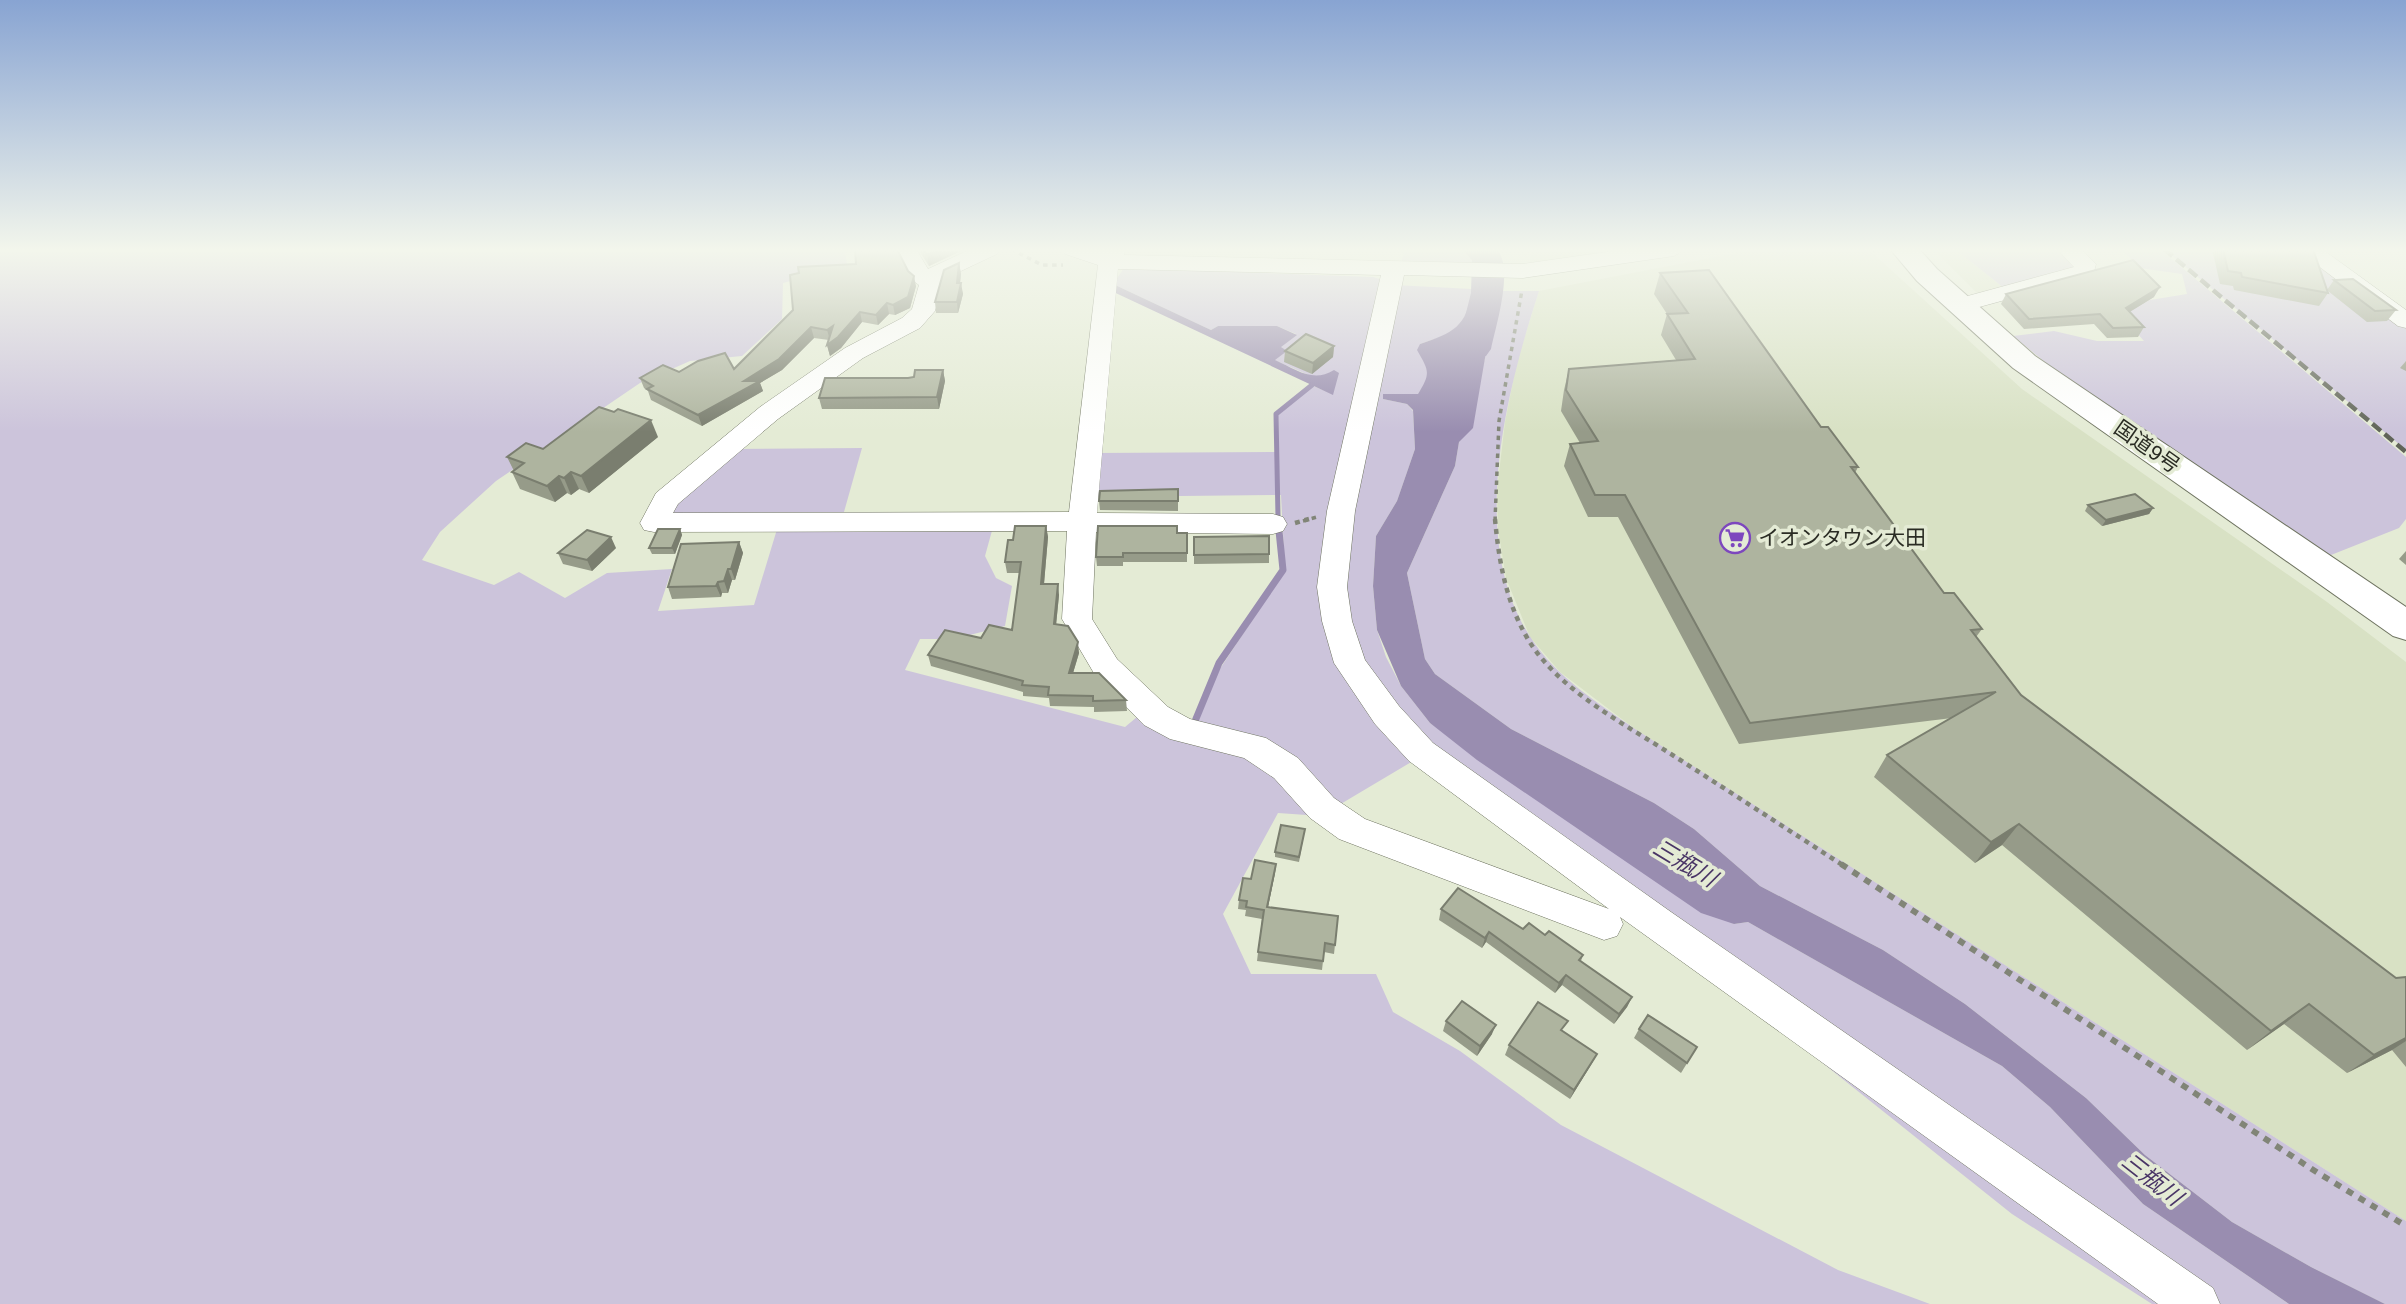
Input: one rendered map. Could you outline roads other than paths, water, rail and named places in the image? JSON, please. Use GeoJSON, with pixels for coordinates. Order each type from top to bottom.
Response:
{"type":"FeatureCollection","features":[{"type":"Feature","properties":{"kind":"highway","name":"国道9号"},"geometry":{"type":"LineString","coordinates":[[1966,310],[2024,362],[2406,626]]}},
{"type":"Feature","properties":{"kind":"street"},"geometry":{"type":"LineString","coordinates":[[923,310],[911,323],[855,353],[769,413],[666,499],[654,523],[1273,524]]}},
{"type":"Feature","properties":{"kind":"street"},"geometry":{"type":"LineString","coordinates":[[1103,310],[1082,522],[1077,618],[1105,667],[1156,716],[1182,730],[1254,747],[1286,768],[1322,808],[1352,829],[1604,924]]}},
{"type":"Feature","properties":{"kind":"street"},"geometry":{"type":"LineString","coordinates":[[1385,310],[1341,511],[1332,587],[1337,621],[1350,663],[1387,715],[1421,752],[1732,977],[2197,1304]]}},
{"type":"Feature","properties":{"kind":"street"},"geometry":{"type":"LineString","coordinates":[[2391,310],[2406,321]]}},
{"type":"Feature","properties":{"kind":"water"},"geometry":{"type":"Polygon","coordinates":[[[1152,310],[1168,310],[1211,330],[1218,326],[1277,326],[1297,335],[1281,347],[1287,351],[1275,360],[1312,375],[1326,374],[1334,370],[1339,373],[1333,395],[1152,310]]]}},
{"type":"Feature","properties":{"kind":"water"},"geometry":{"type":"Polygon","coordinates":[[[1495,310],[1473,428],[1459,442],[1455,466],[1407,573],[1425,659],[1435,674],[1511,729],[1654,803],[1694,829],[1760,886],[1883,950],[1965,1004],[2086,1098],[2145,1155],[2232,1222],[2311,1267],[2385,1304],[2289,1304],[2143,1204],[2050,1107],[2002,1066],[1748,922],[1734,924],[1701,913],[1477,760],[1430,723],[1401,686],[1377,630],[1373,586],[1376,536],[1397,501],[1415,449],[1413,410],[1407,404],[1383,399],[1383,394],[1418,394],[1427,376],[1417,350],[1420,344],[1450,332],[1466,312],[1495,310]]]}},
{"type":"Feature","properties":{"kind":"waterway","name":"三瓶川"},"geometry":{"type":"LineString","coordinates":[[1474,349],[1483,310]]}},
{"type":"Feature","properties":{"kind":"waterway"},"geometry":{"type":"LineString","coordinates":[[1278,517],[1276,414],[1312,385]]}},
{"type":"Feature","properties":{"kind":"waterway"},"geometry":{"type":"LineString","coordinates":[[1193,726],[1219,663],[1283,570],[1279,531]]}},
{"type":"Feature","properties":{"kind":"railway"},"geometry":{"type":"LineString","coordinates":[[2237,310],[2406,452]]}},
{"type":"Feature","properties":{"kind":"place","name":"イオンタウン大田"},"geometry":{"type":"Point","coordinates":[1735,538]}}]}
